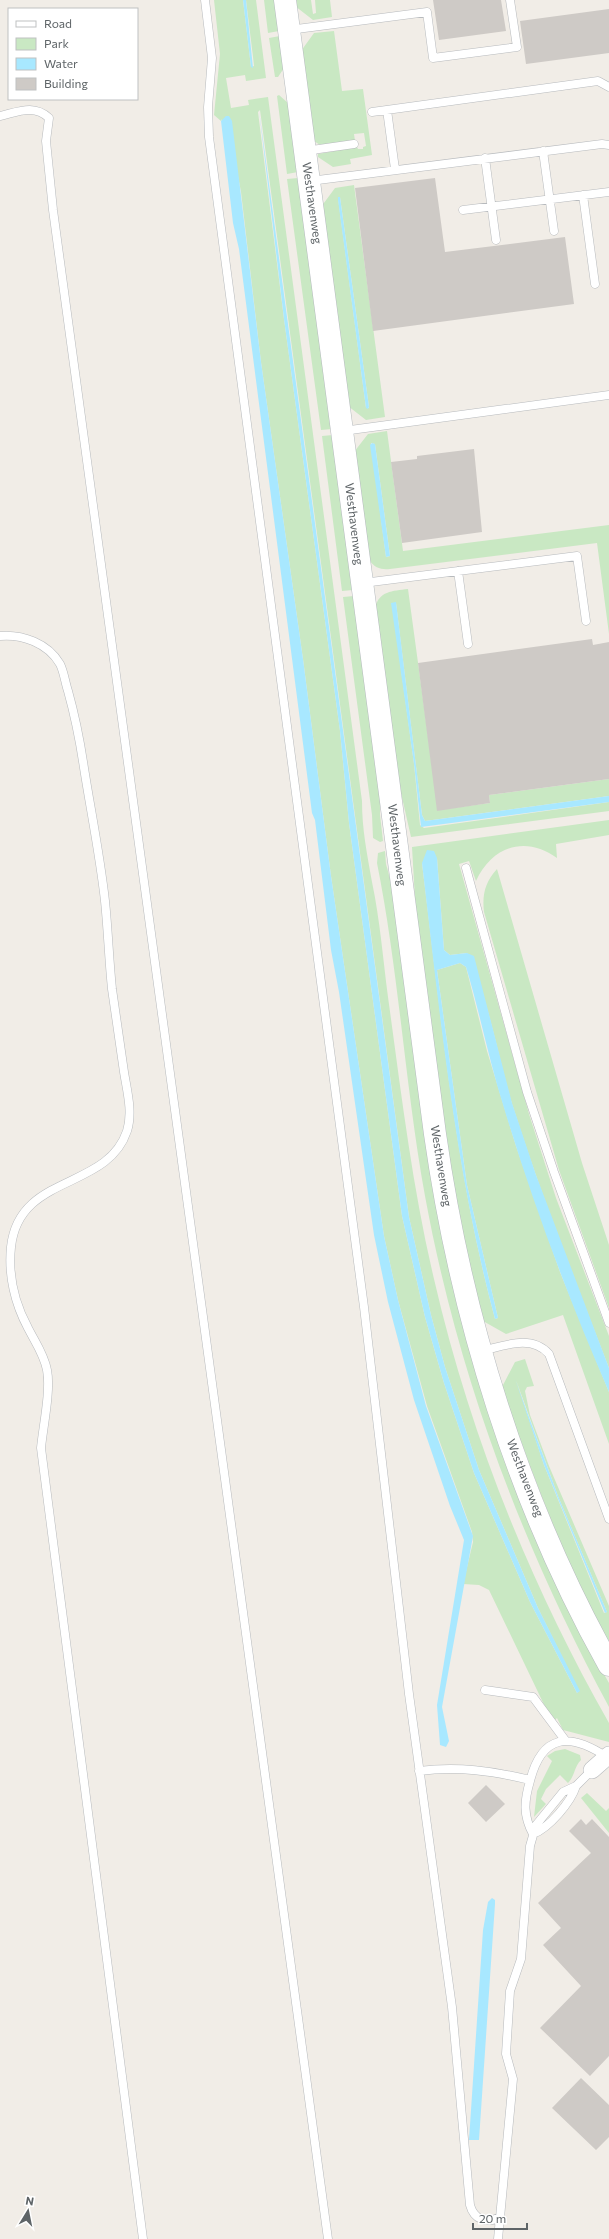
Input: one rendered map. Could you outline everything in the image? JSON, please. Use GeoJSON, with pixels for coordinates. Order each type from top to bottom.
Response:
{"type":"FeatureCollection","features":[{"type":"Feature","properties":{"kind":"street","name":"Westhavenweg"},"geometry":{"type":"LineString","coordinates":[[284,0],[441,1173],[455,1251],[482,1351],[504,1423],[542,1523],[570,1587],[609,1665]]}},
{"type":"Feature","properties":{"kind":"street"},"geometry":{"type":"LineString","coordinates":[[592,1770],[608,1756]]}},
{"type":"Feature","properties":{"kind":"lane"},"geometry":{"type":"LineString","coordinates":[[205,0],[212,58],[208,107],[208,137],[364,1307],[420,1771],[452,2007],[470,2205],[473,2212],[482,2220],[488,2221],[500,2217]]}},
{"type":"Feature","properties":{"kind":"lane"},"geometry":{"type":"LineString","coordinates":[[289,30],[427,12],[433,58],[517,47],[510,0]]}},
{"type":"Feature","properties":{"kind":"lane"},"geometry":{"type":"LineString","coordinates":[[372,112],[598,81],[609,87]]}},
{"type":"Feature","properties":{"kind":"lane"},"geometry":{"type":"LineString","coordinates":[[0,116],[32,109],[40,111],[49,118],[46,141],[53,210],[328,2239]]}},
{"type":"Feature","properties":{"kind":"lane"},"geometry":{"type":"LineString","coordinates":[[387,110],[395,169]]}},
{"type":"Feature","properties":{"kind":"lane"},"geometry":{"type":"LineString","coordinates":[[305,151],[354,144]]}},
{"type":"Feature","properties":{"kind":"lane"},"geometry":{"type":"LineString","coordinates":[[309,181],[484,158],[602,144],[609,145]]}},
{"type":"Feature","properties":{"kind":"lane"},"geometry":{"type":"LineString","coordinates":[[543,151],[554,231]]}},
{"type":"Feature","properties":{"kind":"lane"},"geometry":{"type":"LineString","coordinates":[[484,158],[496,240]]}},
{"type":"Feature","properties":{"kind":"lane"},"geometry":{"type":"LineString","coordinates":[[463,210],[609,192]]}},
{"type":"Feature","properties":{"kind":"lane"},"geometry":{"type":"LineString","coordinates":[[583,195],[595,284]]}},
{"type":"Feature","properties":{"kind":"lane"},"geometry":{"type":"LineString","coordinates":[[342,431],[609,395]]}},
{"type":"Feature","properties":{"kind":"lane"},"geometry":{"type":"LineString","coordinates":[[362,583],[577,556],[586,621]]}},
{"type":"Feature","properties":{"kind":"lane"},"geometry":{"type":"LineString","coordinates":[[458,571],[468,644]]}},
{"type":"Feature","properties":{"kind":"lane"},"geometry":{"type":"LineString","coordinates":[[0,636],[27,639],[46,649],[61,665],[76,720],[104,899],[112,987],[129,1103],[127,1132],[116,1152],[108,1160],[68,1183],[44,1194],[33,1202],[24,1212],[14,1235],[11,1261],[14,1287],[19,1308],[39,1346],[47,1370],[48,1392],[41,1448],[143,2239]]}},
{"type":"Feature","properties":{"kind":"lane"},"geometry":{"type":"LineString","coordinates":[[466,868],[527,1092],[566,1208],[609,1323]]}},
{"type":"Feature","properties":{"kind":"lane"},"geometry":{"type":"LineString","coordinates":[[482,1351],[531,1343],[544,1349],[549,1354],[609,1518]]}},
{"type":"Feature","properties":{"kind":"lane"},"geometry":{"type":"LineString","coordinates":[[485,1690],[532,1698],[565,1740]]}},
{"type":"Feature","properties":{"kind":"lane"},"geometry":{"type":"LineString","coordinates":[[533,1834],[529,1826],[524,1807],[530,1780],[542,1751],[551,1744],[565,1740],[582,1743],[608,1756]]}},
{"type":"Feature","properties":{"kind":"lane"},"geometry":{"type":"LineString","coordinates":[[420,1771],[442,1768],[474,1769],[530,1780]]}},
{"type":"Feature","properties":{"kind":"lane"},"geometry":{"type":"LineString","coordinates":[[498,2239],[513,2079],[506,2054],[510,1991],[521,1959],[528,1853],[536,1825],[563,1792],[576,1786],[592,1770]]}},
{"type":"Feature","properties":{"kind":"green space"},"geometry":{"type":"Polygon","coordinates":[[[214,0],[243,0],[251,67],[254,66],[246,0],[256,0],[266,78],[246,81],[245,75],[226,78],[231,108],[249,105],[248,100],[268,97],[362,801],[365,842],[375,896],[419,1209],[434,1279],[465,1395],[505,1507],[528,1563],[553,1617],[609,1723],[609,1742],[563,1730],[557,1718],[554,1721],[549,1715],[489,1590],[479,1585],[463,1584],[473,1542],[472,1532],[427,1406],[398,1300],[384,1236],[331,876],[303,659],[261,362],[241,192],[234,155],[221,119],[221,121],[214,115],[220,54],[214,0]],[[260,110],[258,112],[284,319],[340,731],[349,823],[402,1216],[425,1317],[444,1383],[474,1473],[530,1602],[577,1693],[579,1691],[538,1608],[479,1470],[445,1367],[431,1315],[409,1217],[260,110]]]}},
{"type":"Feature","properties":{"kind":"green space"},"geometry":{"type":"Polygon","coordinates":[[[264,0],[275,0],[279,31],[268,33],[264,0]]]}},
{"type":"Feature","properties":{"kind":"green space"},"geometry":{"type":"Polygon","coordinates":[[[294,0],[311,0],[313,14],[316,13],[315,0],[330,0],[332,17],[313,20],[295,6],[294,0]]]}},
{"type":"Feature","properties":{"kind":"green space"},"geometry":{"type":"Polygon","coordinates":[[[334,31],[342,91],[363,89],[372,155],[350,159],[351,164],[333,167],[318,157],[318,154],[357,147],[358,149],[363,149],[363,147],[366,146],[364,133],[354,134],[355,141],[320,145],[314,141],[301,51],[314,33],[334,31]]]}},
{"type":"Feature","properties":{"kind":"green space"},"geometry":{"type":"Polygon","coordinates":[[[280,36],[284,68],[278,77],[275,77],[269,38],[280,36]]]}},
{"type":"Feature","properties":{"kind":"green space"},"geometry":{"type":"Polygon","coordinates":[[[279,95],[288,103],[298,172],[287,174],[277,96],[279,95]]]}},
{"type":"Feature","properties":{"kind":"green space"},"geometry":{"type":"Polygon","coordinates":[[[298,178],[332,429],[321,430],[287,179],[298,178]]]}},
{"type":"Feature","properties":{"kind":"green space"},"geometry":{"type":"Polygon","coordinates":[[[354,185],[385,417],[366,420],[348,406],[321,207],[335,188],[354,185]],[[340,197],[338,198],[366,408],[369,408],[340,197]]]}},
{"type":"Feature","properties":{"kind":"green space"},"geometry":{"type":"Polygon","coordinates":[[[387,431],[403,551],[609,525],[609,634],[597,543],[390,569],[381,569],[376,567],[369,560],[354,452],[368,434],[387,431]],[[371,443],[386,557],[390,556],[375,444],[371,443]]]}},
{"type":"Feature","properties":{"kind":"green space"},"geometry":{"type":"Polygon","coordinates":[[[333,435],[353,590],[342,591],[322,436],[333,435]]]}},
{"type":"Feature","properties":{"kind":"green space"},"geometry":{"type":"Polygon","coordinates":[[[408,589],[438,810],[490,803],[489,795],[609,779],[609,796],[425,821],[422,815],[396,603],[392,603],[414,764],[420,825],[424,828],[609,802],[609,811],[411,837],[401,793],[375,608],[377,602],[383,595],[392,591],[408,589]]]}},
{"type":"Feature","properties":{"kind":"green space"},"geometry":{"type":"Polygon","coordinates":[[[354,596],[380,789],[380,815],[383,841],[380,842],[373,838],[372,815],[343,597],[354,596]]]}},
{"type":"Feature","properties":{"kind":"green space"},"geometry":{"type":"Polygon","coordinates":[[[609,820],[609,835],[556,844],[557,858],[534,847],[522,846],[511,848],[500,852],[491,859],[476,881],[469,861],[459,864],[529,1114],[556,1198],[609,1336],[609,1368],[534,1171],[512,1104],[487,1008],[475,971],[467,953],[450,955],[444,950],[437,858],[422,863],[459,1150],[481,1263],[495,1319],[498,1318],[467,1185],[437,970],[460,963],[466,967],[487,1051],[516,1146],[560,1272],[609,1392],[609,1444],[563,1315],[506,1334],[483,1321],[477,1302],[446,1151],[415,899],[412,847],[609,820]]]}},
{"type":"Feature","properties":{"kind":"green space"},"geometry":{"type":"Polygon","coordinates":[[[385,851],[386,864],[392,886],[436,1200],[601,1669],[609,1683],[609,1707],[577,1646],[548,1585],[521,1522],[497,1459],[455,1329],[439,1263],[418,1155],[397,988],[385,904],[377,863],[378,853],[385,851]]]}},
{"type":"Feature","properties":{"kind":"green space"},"geometry":{"type":"Polygon","coordinates":[[[497,869],[582,1163],[609,1245],[609,1308],[559,1170],[484,912],[485,889],[497,869]]]}},
{"type":"Feature","properties":{"kind":"green space"},"geometry":{"type":"Polygon","coordinates":[[[525,1359],[534,1386],[527,1387],[525,1391],[530,1415],[549,1466],[609,1606],[609,1644],[578,1582],[550,1518],[502,1387],[515,1362],[525,1359]],[[516,1380],[544,1465],[604,1613],[607,1612],[558,1496],[516,1380]]]}},
{"type":"Feature","properties":{"kind":"green space"},"geometry":{"type":"Polygon","coordinates":[[[565,1749],[580,1755],[581,1760],[568,1783],[560,1775],[546,1789],[541,1799],[546,1804],[534,1817],[537,1791],[552,1761],[547,1756],[555,1751],[565,1749]]]}},
{"type":"Feature","properties":{"kind":"green space"},"geometry":{"type":"Polygon","coordinates":[[[587,1793],[606,1811],[609,1808],[609,1833],[581,1798],[587,1793]]]}},
{"type":"Feature","properties":{"kind":"water"},"geometry":{"type":"Polygon","coordinates":[[[243,0],[246,0],[253,68],[251,67],[243,0]]]}},
{"type":"Feature","properties":{"kind":"water"},"geometry":{"type":"Polygon","coordinates":[[[259,110],[409,1217],[431,1315],[445,1367],[479,1470],[538,1608],[580,1691],[577,1693],[530,1602],[474,1473],[444,1383],[425,1317],[402,1216],[349,823],[340,731],[284,319],[259,110]]]}},
{"type":"Feature","properties":{"kind":"water"},"geometry":{"type":"Polygon","coordinates":[[[226,116],[229,116],[232,121],[261,362],[303,659],[331,876],[384,1236],[398,1300],[426,1406],[473,1536],[442,1707],[449,1741],[446,1747],[440,1745],[437,1705],[464,1540],[450,1506],[414,1400],[388,1302],[374,1235],[339,992],[331,950],[239,249],[233,223],[221,121],[226,116]]]}},
{"type":"Feature","properties":{"kind":"water"},"geometry":{"type":"Polygon","coordinates":[[[338,197],[340,197],[369,407],[368,409],[366,408],[338,200],[338,197]]]}},
{"type":"Feature","properties":{"kind":"water"},"geometry":{"type":"Polygon","coordinates":[[[372,443],[375,444],[390,556],[386,557],[370,445],[372,443]]]}},
{"type":"Feature","properties":{"kind":"water"},"geometry":{"type":"Polygon","coordinates":[[[396,602],[422,815],[425,821],[609,796],[609,802],[421,827],[414,764],[391,603],[396,602]]]}},
{"type":"Feature","properties":{"kind":"water"},"geometry":{"type":"Polygon","coordinates":[[[427,850],[434,851],[437,858],[444,950],[450,955],[467,953],[474,956],[512,1103],[536,1175],[609,1368],[609,1392],[539,1216],[499,1090],[466,967],[460,963],[437,970],[467,1185],[498,1318],[495,1319],[469,1206],[450,1092],[422,863],[427,850]]]}},
{"type":"Feature","properties":{"kind":"water"},"geometry":{"type":"Polygon","coordinates":[[[515,1379],[558,1496],[607,1612],[605,1613],[544,1465],[515,1379]]]}},
{"type":"Feature","properties":{"kind":"water"},"geometry":{"type":"Polygon","coordinates":[[[492,1898],[495,1900],[495,1904],[479,2140],[469,2140],[483,1930],[488,1902],[492,1898]]]}},
{"type":"Feature","properties":{"kind":"building"},"geometry":{"type":"Polygon","coordinates":[[[433,0],[501,0],[506,31],[439,40],[433,0]]]}},
{"type":"Feature","properties":{"kind":"building"},"geometry":{"type":"Polygon","coordinates":[[[609,9],[609,53],[526,64],[520,21],[609,9]]]}},
{"type":"Feature","properties":{"kind":"building"},"geometry":{"type":"Polygon","coordinates":[[[435,178],[445,252],[565,237],[574,304],[373,331],[355,188],[435,178]]]}},
{"type":"Feature","properties":{"kind":"building"},"geometry":{"type":"Polygon","coordinates":[[[474,449],[482,532],[402,543],[391,462],[417,459],[417,456],[474,449]]]}},
{"type":"Feature","properties":{"kind":"building"},"geometry":{"type":"Polygon","coordinates":[[[592,639],[593,645],[609,642],[609,779],[489,795],[490,803],[437,811],[418,663],[592,639]]]}},
{"type":"Feature","properties":{"kind":"building"},"geometry":{"type":"Polygon","coordinates":[[[486,1785],[505,1804],[486,1822],[468,1803],[486,1785]]]}},
{"type":"Feature","properties":{"kind":"building"},"geometry":{"type":"Polygon","coordinates":[[[581,1819],[586,1825],[592,1819],[609,1837],[609,2056],[590,2076],[540,2028],[581,1986],[543,1945],[561,1928],[538,1903],[591,1853],[569,1831],[581,1819]]]}},
{"type":"Feature","properties":{"kind":"building"},"geometry":{"type":"Polygon","coordinates":[[[581,2078],[609,2105],[609,2137],[596,2150],[552,2108],[581,2078]]]}}]}
